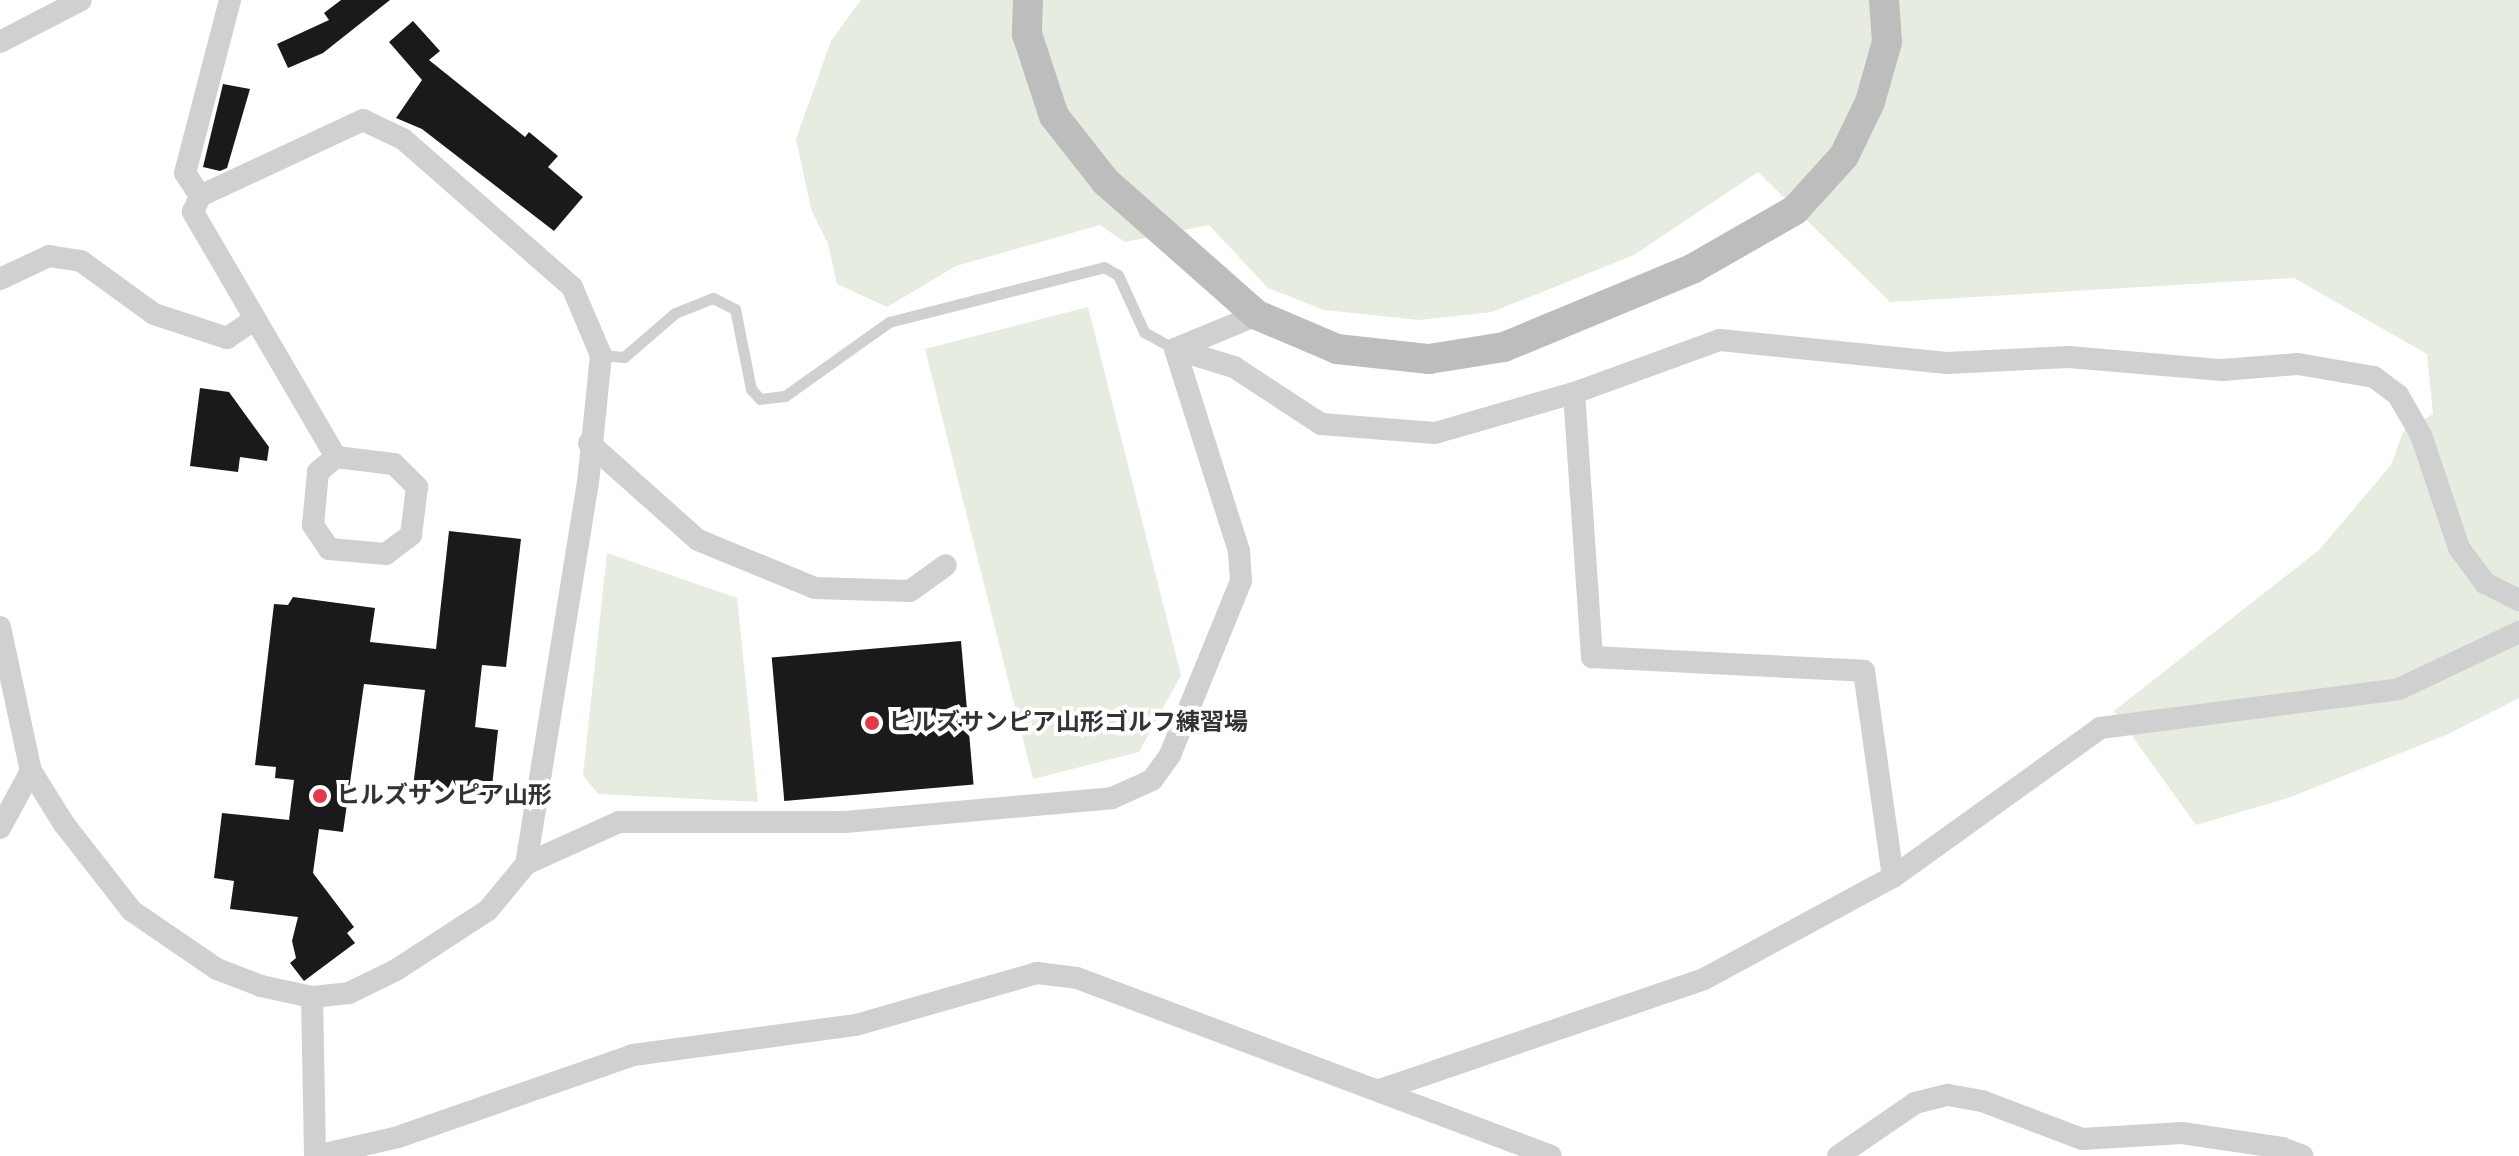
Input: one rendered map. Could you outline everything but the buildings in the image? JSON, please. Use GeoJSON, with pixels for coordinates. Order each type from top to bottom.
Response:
{"type":"FeatureCollection","features":[{"type":"Feature","properties":{"kind":"street"},"geometry":{"type":"LineString","coordinates":[[0,42],[81,0]]}},
{"type":"Feature","properties":{"kind":"street"},"geometry":{"type":"LineString","coordinates":[[200,196],[185,173],[230,0]]}},
{"type":"Feature","properties":{"kind":"street"},"geometry":{"type":"LineString","coordinates":[[1028,0],[1027,34],[1054,116],[1106,182],[1257,315],[1337,349],[1429,359],[1504,347],[1692,269],[1795,210],[1844,156],[1870,102],[1887,42],[1884,0]]}},
{"type":"Feature","properties":{"kind":"street"},"geometry":{"type":"LineString","coordinates":[[336,457],[193,212],[200,196],[363,120],[403,139],[572,287],[601,355],[589,443],[588,482],[526,864]]}},
{"type":"Feature","properties":{"kind":"street"},"geometry":{"type":"LineString","coordinates":[[0,279],[49,256],[81,261],[154,314],[227,338],[255,319]]}},
{"type":"Feature","properties":{"kind":"street"},"geometry":{"type":"LineString","coordinates":[[1175,349],[1257,315]]}},
{"type":"Feature","properties":{"kind":"street"},"geometry":{"type":"LineString","coordinates":[[1175,349],[1234,367],[1321,424],[1435,433],[1574,393],[1720,340],[1947,363],[2069,357],[2222,370],[2298,364],[2374,377],[2398,395],[2421,435],[2459,548],[2485,583],[2519,600]]}},
{"type":"Feature","properties":{"kind":"street"},"geometry":{"type":"LineString","coordinates":[[0,627],[31,771],[79,845],[132,911],[217,969],[261,986],[312,997],[349,993],[407,963],[488,910],[526,864],[619,822],[845,822],[1112,798],[1152,780],[1170,755],[1241,581],[1239,551],[1175,349]]}},
{"type":"Feature","properties":{"kind":"street"},"geometry":{"type":"LineString","coordinates":[[1574,393],[1592,657],[1864,671],[1893,877]]}},
{"type":"Feature","properties":{"kind":"street"},"geometry":{"type":"LineString","coordinates":[[589,443],[698,540],[815,588],[910,591],[946,565]]}},
{"type":"Feature","properties":{"kind":"street"},"geometry":{"type":"LineString","coordinates":[[336,457],[394,464],[417,487],[411,535],[386,554],[329,549],[313,525],[318,472],[336,457]]}},
{"type":"Feature","properties":{"kind":"street"},"geometry":{"type":"LineString","coordinates":[[1380,1090],[1704,979],[1893,877],[2100,728],[2399,689],[2519,632]]}},
{"type":"Feature","properties":{"kind":"street"},"geometry":{"type":"LineString","coordinates":[[0,828],[31,771]]}},
{"type":"Feature","properties":{"kind":"street"},"geometry":{"type":"LineString","coordinates":[[312,997],[316,1156],[398,1137],[633,1055],[856,1025],[1037,973],[1077,978],[1155,1011],[1380,1090],[1551,1156]]}},
{"type":"Feature","properties":{"kind":"street"},"geometry":{"type":"LineString","coordinates":[[1838,1156],[1915,1103],[1948,1095],[1982,1101],[2082,1139],[2182,1133],[2282,1148],[2303,1156]]}},
{"type":"Feature","properties":{"kind":"lane"},"geometry":{"type":"LineString","coordinates":[[601,355],[624,357],[675,313],[713,298],[735,309],[751,389],[760,399],[785,396],[889,322],[1104,267],[1118,275],[1144,332],[1175,349]]}},
{"type":"Feature","properties":{"kind":"shaded area"},"geometry":{"type":"Polygon","coordinates":[[[861,0],[2519,0],[2519,698],[2446,735],[2288,798],[2196,825],[2114,711],[2319,550],[2391,465],[2403,432],[2433,414],[2427,354],[2294,278],[1890,302],[1758,172],[1634,255],[1492,312],[1419,320],[1324,310],[1268,288],[1209,225],[1125,242],[1100,225],[956,266],[887,307],[837,284],[828,244],[811,209],[796,139],[831,41],[861,0]]]}},
{"type":"Feature","properties":{"kind":"shaded area"},"geometry":{"type":"Polygon","coordinates":[[[1088,307],[1181,675],[1139,752],[1033,779],[925,349],[1088,307]]]}},
{"type":"Feature","properties":{"kind":"shaded area"},"geometry":{"type":"Polygon","coordinates":[[[607,553],[737,598],[758,802],[598,794],[583,775],[607,553]]]}},
{"type":"Feature","properties":{"kind":"place","name":"ヒルズサンピア山形ゴルフ練習場"},"geometry":{"type":"Point","coordinates":[872,723]}},
{"type":"Feature","properties":{"kind":"place","name":"ヒルズサンピア山形"},"geometry":{"type":"Point","coordinates":[320,796]}}]}
